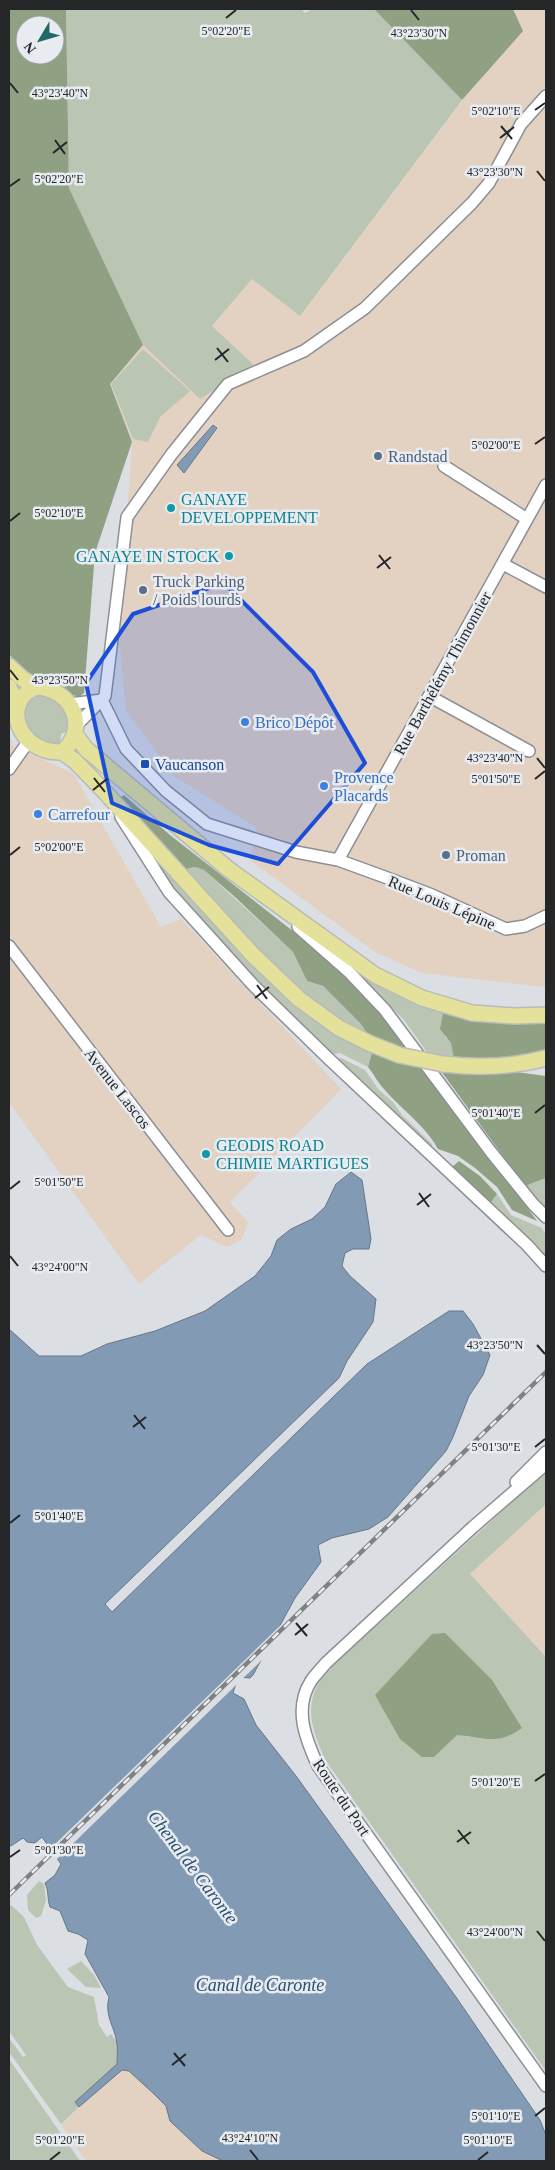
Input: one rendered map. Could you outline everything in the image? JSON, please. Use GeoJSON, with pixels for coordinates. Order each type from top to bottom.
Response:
{"type":"FeatureCollection","features":[{"type":"Feature","properties":{"kind":"main road"},"geometry":{"type":"LineString","coordinates":[[9,666],[23,679],[37,687],[56,691],[70,704],[86,749],[227,868],[375,975],[405,990],[472,1013],[515,1016],[546,1015]]}},
{"type":"Feature","properties":{"kind":"main road"},"geometry":{"type":"LineString","coordinates":[[9,687],[15,702],[15,722],[20,734],[38,749],[62,752],[75,762],[104,791],[252,954],[299,999],[339,1028],[399,1055],[443,1064],[486,1066],[517,1064],[546,1058]]}},
{"type":"Feature","properties":{"kind":"main road"},"geometry":{"type":"LineString","coordinates":[[15,702],[27,690],[37,687]]}},
{"type":"Feature","properties":{"kind":"main road"},"geometry":{"type":"LineString","coordinates":[[62,752],[73,740],[79,725]]}},
{"type":"Feature","properties":{"kind":"street"},"geometry":{"type":"LineString","coordinates":[[126,750],[104,698],[127,517],[171,455],[228,384],[304,351],[365,308],[472,203],[488,183],[522,124],[546,96]]}},
{"type":"Feature","properties":{"kind":"street"},"geometry":{"type":"LineString","coordinates":[[444,466],[527,519]]}},
{"type":"Feature","properties":{"kind":"street","name":"Rue Barthélémy Thimonnier"},"geometry":{"type":"LineString","coordinates":[[338,860],[546,485]]}},
{"type":"Feature","properties":{"kind":"street"},"geometry":{"type":"LineString","coordinates":[[503,564],[546,587]]}},
{"type":"Feature","properties":{"kind":"street"},"geometry":{"type":"LineString","coordinates":[[429,696],[529,752]]}},
{"type":"Feature","properties":{"kind":"street"},"geometry":{"type":"LineString","coordinates":[[70,704],[104,698]]}},
{"type":"Feature","properties":{"kind":"street"},"geometry":{"type":"LineString","coordinates":[[79,725],[104,698]]}},
{"type":"Feature","properties":{"kind":"street"},"geometry":{"type":"LineString","coordinates":[[79,725],[97,716],[103,717],[126,750],[166,791],[207,824],[296,852],[338,860]]}},
{"type":"Feature","properties":{"kind":"street"},"geometry":{"type":"LineString","coordinates":[[9,769],[28,742]]}},
{"type":"Feature","properties":{"kind":"street"},"geometry":{"type":"LineString","coordinates":[[104,791],[169,892],[254,986],[527,1245],[546,1266]]}},
{"type":"Feature","properties":{"kind":"street","name":"Rue Louis Lépine"},"geometry":{"type":"LineString","coordinates":[[338,860],[432,895],[506,929],[525,926],[546,916]]}},
{"type":"Feature","properties":{"kind":"street"},"geometry":{"type":"LineString","coordinates":[[260,893],[348,971],[385,1010],[486,1146],[532,1204],[546,1217]]}},
{"type":"Feature","properties":{"kind":"street","name":"Avenue Lascos"},"geometry":{"type":"LineString","coordinates":[[9,946],[228,1230]]}},
{"type":"Feature","properties":{"kind":"street"},"geometry":{"type":"LineString","coordinates":[[527,1245],[546,1260]]}},
{"type":"Feature","properties":{"kind":"street","name":"Route du Port"},"geometry":{"type":"LineString","coordinates":[[473,1527],[546,1452]]}},
{"type":"Feature","properties":{"kind":"street","name":"Route du Port"},"geometry":{"type":"LineString","coordinates":[[546,1464],[473,1527],[326,1663],[310,1681],[304,1698],[302,1720],[309,1748],[318,1766],[546,2086]]}},
{"type":"Feature","properties":{"kind":"highlighted area"},"geometry":{"type":"Polygon","coordinates":[[[224,583],[313,672],[365,763],[278,864],[209,845],[112,803],[86,683],[133,614],[224,583]]]}},
{"type":"Feature","properties":{"kind":"shaded area"},"geometry":{"type":"Polygon","coordinates":[[[513,9],[546,9],[546,987],[422,973],[375,952],[250,860],[257,828],[174,776],[126,711],[119,636],[132,442],[110,384],[143,345],[200,398],[254,365],[212,326],[252,279],[300,316],[462,100],[522,31],[513,9]]]}},
{"type":"Feature","properties":{"kind":"shaded area"},"geometry":{"type":"Polygon","coordinates":[[[9,733],[13,746],[73,773],[161,927],[181,919],[341,1089],[230,1202],[248,1222],[242,1239],[227,1247],[201,1235],[139,1284],[9,1102],[9,733]]]}},
{"type":"Feature","properties":{"kind":"shaded area"},"geometry":{"type":"Polygon","coordinates":[[[546,1504],[546,1657],[470,1574],[546,1504]]]}},
{"type":"Feature","properties":{"kind":"shaded area"},"geometry":{"type":"Polygon","coordinates":[[[122,2070],[129,2071],[166,2106],[170,2121],[202,2151],[223,2161],[86,2161],[61,2124],[122,2070]]]}},
{"type":"Feature","properties":{"kind":"green space"},"geometry":{"type":"Polygon","coordinates":[[[9,9],[66,9],[69,188],[143,345],[110,384],[132,442],[95,553],[84,693],[79,697],[67,693],[44,680],[26,674],[9,654],[9,9]]]}},
{"type":"Feature","properties":{"kind":"green space"},"geometry":{"type":"Polygon","coordinates":[[[66,9],[301,9],[305,13],[313,9],[374,9],[462,100],[300,316],[252,279],[212,326],[254,365],[200,399],[143,345],[69,188],[66,9]]]}},
{"type":"Feature","properties":{"kind":"green space"},"geometry":{"type":"Polygon","coordinates":[[[374,9],[513,9],[523,31],[462,100],[374,9]]]}},
{"type":"Feature","properties":{"kind":"green space"},"geometry":{"type":"Polygon","coordinates":[[[143,349],[190,391],[160,417],[148,442],[133,439],[111,384],[143,349]]]}},
{"type":"Feature","properties":{"kind":"green space"},"geometry":{"type":"Polygon","coordinates":[[[38,693],[57,701],[64,709],[70,730],[61,734],[60,744],[40,742],[25,727],[21,708],[38,693]]]}},
{"type":"Feature","properties":{"kind":"green space"},"geometry":{"type":"Polygon","coordinates":[[[124,795],[170,835],[326,957],[375,1005],[411,1051],[372,1040],[360,1023],[323,986],[307,981],[293,952],[235,897],[204,870],[195,867],[182,870],[118,799],[124,795]]]}},
{"type":"Feature","properties":{"kind":"green space"},"geometry":{"type":"Polygon","coordinates":[[[154,856],[228,939],[280,991],[309,1015],[339,1035],[372,1053],[368,1067],[340,1053],[333,1054],[285,1008],[186,903],[158,867],[152,857],[154,856]]]}},
{"type":"Feature","properties":{"kind":"green space"},"geometry":{"type":"Polygon","coordinates":[[[195,867],[204,870],[293,952],[307,981],[323,986],[360,1023],[372,1040],[339,1022],[282,977],[182,870],[195,867]]]}},
{"type":"Feature","properties":{"kind":"green space"},"geometry":{"type":"Polygon","coordinates":[[[368,977],[447,1011],[445,1037],[451,1042],[454,1059],[429,1055],[404,1020],[365,981],[368,977]]]}},
{"type":"Feature","properties":{"kind":"green space"},"geometry":{"type":"Polygon","coordinates":[[[447,1011],[546,1019],[546,1051],[500,1058],[454,1059],[451,1043],[440,1029],[443,1014],[447,1011]]]}},
{"type":"Feature","properties":{"kind":"green space"},"geometry":{"type":"Polygon","coordinates":[[[372,1053],[425,1067],[537,1221],[512,1210],[497,1187],[475,1168],[458,1156],[438,1149],[420,1125],[382,1087],[368,1067],[372,1053]]]}},
{"type":"Feature","properties":{"kind":"green space"},"geometry":{"type":"Polygon","coordinates":[[[341,1058],[365,1070],[379,1090],[393,1102],[402,1115],[432,1144],[432,1148],[337,1059],[341,1058]]]}},
{"type":"Feature","properties":{"kind":"green space"},"geometry":{"type":"Polygon","coordinates":[[[441,1071],[460,1074],[516,1072],[546,1076],[546,1178],[525,1186],[441,1071]]]}},
{"type":"Feature","properties":{"kind":"green space"},"geometry":{"type":"Polygon","coordinates":[[[459,1161],[480,1176],[497,1194],[491,1202],[488,1202],[452,1167],[459,1161]]]}},
{"type":"Feature","properties":{"kind":"green space"},"geometry":{"type":"Polygon","coordinates":[[[546,1178],[546,1212],[525,1186],[546,1178]]]}},
{"type":"Feature","properties":{"kind":"green space"},"geometry":{"type":"Polygon","coordinates":[[[497,1194],[511,1215],[542,1228],[546,1235],[546,1256],[488,1202],[491,1202],[497,1194]]]}},
{"type":"Feature","properties":{"kind":"green space"},"geometry":{"type":"Polygon","coordinates":[[[546,1471],[546,1504],[470,1574],[546,1657],[546,2071],[326,1761],[312,1724],[311,1705],[317,1686],[334,1665],[546,1471]]]}},
{"type":"Feature","properties":{"kind":"green space"},"geometry":{"type":"Polygon","coordinates":[[[445,1633],[492,1680],[522,1728],[513,1734],[498,1739],[457,1735],[434,1757],[422,1757],[400,1739],[375,1695],[432,1634],[445,1633]]]}},
{"type":"Feature","properties":{"kind":"green space"},"geometry":{"type":"Polygon","coordinates":[[[39,1881],[44,1884],[46,1900],[41,1916],[36,1918],[28,1910],[27,1895],[39,1881]]]}},
{"type":"Feature","properties":{"kind":"green space"},"geometry":{"type":"Polygon","coordinates":[[[11,1905],[24,1917],[37,1945],[68,1987],[94,1997],[99,2025],[107,2037],[111,2034],[117,2042],[118,2064],[75,2102],[79,2107],[61,2124],[9,2052],[9,2038],[23,2057],[26,2055],[9,2031],[9,1907],[11,1905]]]}},
{"type":"Feature","properties":{"kind":"green space"},"geometry":{"type":"Polygon","coordinates":[[[81,1961],[94,1975],[101,1988],[86,1987],[67,1969],[81,1961]]]}},
{"type":"Feature","properties":{"kind":"green space"},"geometry":{"type":"Polygon","coordinates":[[[9,2059],[80,2161],[9,2161],[9,2059]]]}},
{"type":"Feature","properties":{"kind":"water"},"geometry":{"type":"Polygon","coordinates":[[[213,425],[217,428],[184,473],[177,465],[213,425]]]}},
{"type":"Feature","properties":{"kind":"water","name":"Canal de Caronte"},"geometry":{"type":"Polygon","coordinates":[[[351,1172],[362,1180],[371,1239],[369,1249],[353,1249],[345,1253],[342,1266],[350,1276],[376,1299],[373,1322],[347,1361],[339,1378],[105,1604],[112,1612],[367,1364],[449,1311],[463,1311],[473,1324],[490,1355],[483,1375],[469,1396],[446,1451],[388,1517],[369,1529],[332,1538],[318,1545],[321,1562],[295,1598],[253,1675],[250,1678],[238,1677],[233,1693],[244,1699],[256,1725],[296,1776],[456,1997],[540,2120],[546,2135],[546,2161],[223,2161],[202,2151],[170,2121],[166,2106],[129,2071],[122,2070],[79,2107],[75,2102],[117,2064],[116,2038],[108,2010],[109,1997],[85,1954],[88,1940],[68,1931],[60,1911],[50,1907],[45,1883],[55,1875],[61,1864],[42,1837],[35,1843],[27,1842],[23,1838],[11,1846],[9,1845],[9,1329],[39,1356],[81,1356],[107,1344],[155,1331],[205,1311],[255,1276],[271,1256],[277,1240],[291,1229],[312,1219],[325,1207],[336,1184],[351,1172]]]}},
{"type":"Feature","properties":{"kind":"pier"},"geometry":{"type":"Polygon","coordinates":[[[285,1621],[266,1656],[55,1861],[48,1851],[285,1621]]]}},
{"type":"Feature","properties":{"kind":"railway"},"geometry":{"type":"LineString","coordinates":[[9,1895],[546,1372]]}},
{"type":"Feature","properties":{"kind":"place","name":"Randstad"},"geometry":{"type":"Point","coordinates":[378,456]}},
{"type":"Feature","properties":{"kind":"place","name":"GANAYE DEVELOPPEMENT"},"geometry":{"type":"Point","coordinates":[171,508]}},
{"type":"Feature","properties":{"kind":"place","name":"GANAYE IN STOCK"},"geometry":{"type":"Point","coordinates":[229,556]}},
{"type":"Feature","properties":{"kind":"place","name":"Truck Parking / Poids lourds"},"geometry":{"type":"Point","coordinates":[143,590]}},
{"type":"Feature","properties":{"kind":"place","name":"Brico Dépôt"},"geometry":{"type":"Point","coordinates":[245,722]}},
{"type":"Feature","properties":{"kind":"place","name":"Vaucanson"},"geometry":{"type":"Point","coordinates":[145,764]}},
{"type":"Feature","properties":{"kind":"place","name":"Provence Placards"},"geometry":{"type":"Point","coordinates":[324,786]}},
{"type":"Feature","properties":{"kind":"place","name":"Carrefour"},"geometry":{"type":"Point","coordinates":[38,814]}},
{"type":"Feature","properties":{"kind":"place","name":"Proman"},"geometry":{"type":"Point","coordinates":[446,855]}},
{"type":"Feature","properties":{"kind":"place","name":"GEODIS ROAD CHIMIE MARTIGUES"},"geometry":{"type":"Point","coordinates":[206,1154]}},
{"type":"Feature","properties":{"kind":"water label","name":"Chenal de Caronte"},"geometry":{"type":"Point","coordinates":[193,1867]}}]}
